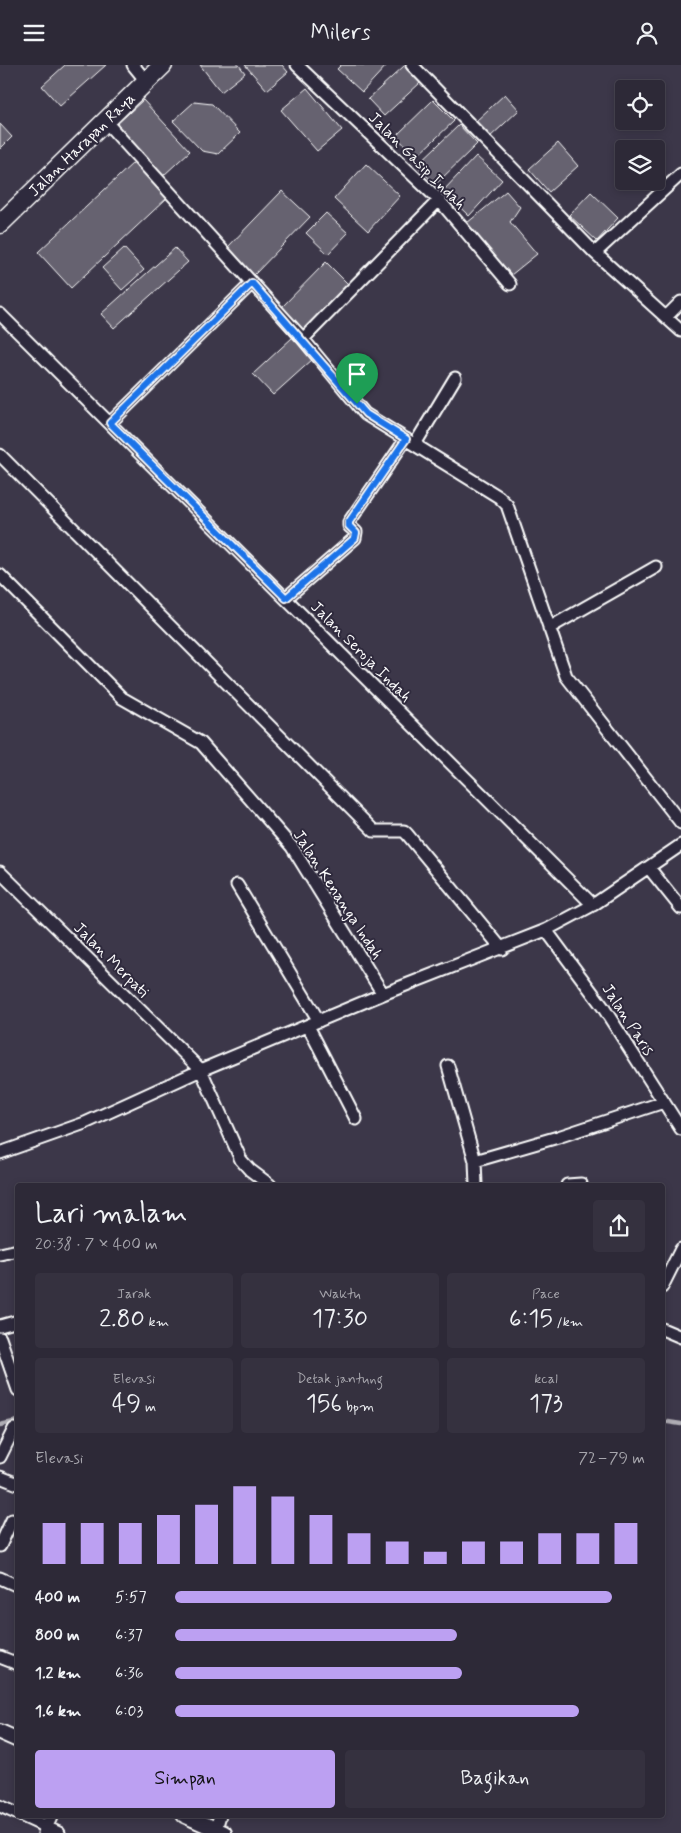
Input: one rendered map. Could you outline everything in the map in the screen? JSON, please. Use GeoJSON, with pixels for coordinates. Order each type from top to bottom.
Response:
{"type":"FeatureCollection","features":[{"type":"Feature","properties":{"kind":"main road","name":"Jalan Harapan Raya"},"geometry":{"type":"LineString","coordinates":[[0,224],[163,65]]}},
{"type":"Feature","properties":{"kind":"street"},"geometry":{"type":"LineString","coordinates":[[134,65],[146,81]]}},
{"type":"Feature","properties":{"kind":"street","name":"Jalan Gasip Indah"},"geometry":{"type":"LineString","coordinates":[[297,65],[439,200],[510,284]]}},
{"type":"Feature","properties":{"kind":"street"},"geometry":{"type":"LineString","coordinates":[[412,65],[595,253],[681,331]]}},
{"type":"Feature","properties":{"kind":"street"},"geometry":{"type":"LineString","coordinates":[[106,121],[303,339],[366,414],[499,497],[507,505],[549,628],[570,681],[681,823]]}},
{"type":"Feature","properties":{"kind":"street"},"geometry":{"type":"LineString","coordinates":[[595,253],[681,174]]}},
{"type":"Feature","properties":{"kind":"street"},"geometry":{"type":"LineString","coordinates":[[303,339],[439,200]]}},
{"type":"Feature","properties":{"kind":"street"},"geometry":{"type":"LineString","coordinates":[[110,423],[252,283]]}},
{"type":"Feature","properties":{"kind":"street"},"geometry":{"type":"LineString","coordinates":[[666,317],[681,302]]}},
{"type":"Feature","properties":{"kind":"street","name":"Jalan Seroja Indah"},"geometry":{"type":"LineString","coordinates":[[0,314],[593,905]]}},
{"type":"Feature","properties":{"kind":"street"},"geometry":{"type":"LineString","coordinates":[[286,598],[355,538],[356,533],[349,526],[349,522],[411,442],[454,378]]}},
{"type":"Feature","properties":{"kind":"street"},"geometry":{"type":"LineString","coordinates":[[0,455],[374,831],[406,832],[502,949]]}},
{"type":"Feature","properties":{"kind":"street"},"geometry":{"type":"LineString","coordinates":[[549,628],[656,567]]}},
{"type":"Feature","properties":{"kind":"street","name":"Jalan Kenanga Indah"},"geometry":{"type":"LineString","coordinates":[[0,575],[122,698],[193,737],[208,751],[292,847],[383,994]]}},
{"type":"Feature","properties":{"kind":"street"},"geometry":{"type":"LineString","coordinates":[[0,1153],[85,1123],[201,1070],[383,994],[502,949],[546,930],[593,905],[681,845]]}},
{"type":"Feature","properties":{"kind":"street"},"geometry":{"type":"LineString","coordinates":[[649,868],[681,908]]}},
{"type":"Feature","properties":{"kind":"street","name":"Jalan Merpati"},"geometry":{"type":"LineString","coordinates":[[0,872],[201,1070]]}},
{"type":"Feature","properties":{"kind":"street"},"geometry":{"type":"LineString","coordinates":[[238,885],[314,1023],[356,1119]]}},
{"type":"Feature","properties":{"kind":"street","name":"Jalan Paris"},"geometry":{"type":"LineString","coordinates":[[546,930],[604,1007],[681,1129]]}},
{"type":"Feature","properties":{"kind":"street"},"geometry":{"type":"LineString","coordinates":[[448,1066],[475,1161],[476,1183]]}},
{"type":"Feature","properties":{"kind":"street"},"geometry":{"type":"LineString","coordinates":[[201,1070],[241,1160],[250,1171],[267,1183]]}},
{"type":"Feature","properties":{"kind":"street"},"geometry":{"type":"LineString","coordinates":[[475,1161],[558,1137],[664,1102]]}},
{"type":"Feature","properties":{"kind":"street"},"geometry":{"type":"LineString","coordinates":[[665,1281],[681,1249]]}},
{"type":"Feature","properties":{"kind":"street"},"geometry":{"type":"LineString","coordinates":[[0,1254],[15,1250]]}},
{"type":"Feature","properties":{"kind":"street"},"geometry":{"type":"LineString","coordinates":[[0,1326],[15,1322]]}},
{"type":"Feature","properties":{"kind":"street"},"geometry":{"type":"LineString","coordinates":[[665,1330],[681,1337]]}},
{"type":"Feature","properties":{"kind":"street"},"geometry":{"type":"LineString","coordinates":[[0,1338],[15,1381]]}},
{"type":"Feature","properties":{"kind":"street"},"geometry":{"type":"LineString","coordinates":[[0,1457],[14,1429]]}},
{"type":"Feature","properties":{"kind":"street"},"geometry":{"type":"LineString","coordinates":[[0,1477],[15,1483]]}},
{"type":"Feature","properties":{"kind":"street"},"geometry":{"type":"LineString","coordinates":[[0,1546],[12,1520]]}},
{"type":"Feature","properties":{"kind":"street"},"geometry":{"type":"LineString","coordinates":[[0,1578],[15,1585]]}},
{"type":"Feature","properties":{"kind":"street"},"geometry":{"type":"LineString","coordinates":[[0,1657],[15,1663]]}},
{"type":"Feature","properties":{"kind":"street"},"geometry":{"type":"LineString","coordinates":[[0,1732],[15,1739]]}},
{"type":"Feature","properties":{"kind":"street"},"geometry":{"type":"LineString","coordinates":[[0,1806],[15,1812]]}},
{"type":"Feature","properties":{"kind":"street"},"geometry":{"type":"LineString","coordinates":[[26,1818],[45,1830],[59,1833]]}},
{"type":"Feature","properties":{"kind":"street"},"geometry":{"type":"LineString","coordinates":[[45,1830],[51,1818]]}},
{"type":"Feature","properties":{"kind":"street"},"geometry":{"type":"LineString","coordinates":[[191,1818],[220,1831],[220,1818]]}},
{"type":"Feature","properties":{"kind":"building"},"geometry":{"type":"Polygon","coordinates":[[[65,65],[106,65],[60,106],[42,86],[65,65]]]}},
{"type":"Feature","properties":{"kind":"building"},"geometry":{"type":"Polygon","coordinates":[[[200,65],[239,65],[245,73],[221,92],[200,65]]]}},
{"type":"Feature","properties":{"kind":"building"},"geometry":{"type":"Polygon","coordinates":[[[245,65],[282,65],[288,72],[267,90],[245,65]]]}},
{"type":"Feature","properties":{"kind":"building"},"geometry":{"type":"Polygon","coordinates":[[[341,65],[387,65],[362,92],[337,69],[341,65]]]}},
{"type":"Feature","properties":{"kind":"building"},"geometry":{"type":"Polygon","coordinates":[[[404,66],[420,83],[384,116],[368,99],[404,66]]]}},
{"type":"Feature","properties":{"kind":"building"},"geometry":{"type":"Polygon","coordinates":[[[307,88],[342,130],[317,151],[281,110],[307,88]]]}},
{"type":"Feature","properties":{"kind":"building"},"geometry":{"type":"Polygon","coordinates":[[[505,94],[519,110],[489,138],[475,122],[505,94]]]}},
{"type":"Feature","properties":{"kind":"building"},"geometry":{"type":"Polygon","coordinates":[[[143,100],[190,151],[163,176],[116,125],[143,100]]]}},
{"type":"Feature","properties":{"kind":"building"},"geometry":{"type":"Polygon","coordinates":[[[433,100],[454,121],[416,157],[396,136],[433,100]]]}},
{"type":"Feature","properties":{"kind":"building"},"geometry":{"type":"Polygon","coordinates":[[[194,102],[212,104],[240,133],[218,154],[202,151],[173,121],[194,102]]]}},
{"type":"Feature","properties":{"kind":"building"},"geometry":{"type":"Polygon","coordinates":[[[0,124],[12,137],[0,149],[0,124]]]}},
{"type":"Feature","properties":{"kind":"building"},"geometry":{"type":"Polygon","coordinates":[[[459,125],[477,144],[435,185],[417,165],[459,125]]]}},
{"type":"Feature","properties":{"kind":"building"},"geometry":{"type":"Polygon","coordinates":[[[558,143],[578,166],[549,192],[529,169],[558,143]]]}},
{"type":"Feature","properties":{"kind":"building"},"geometry":{"type":"Polygon","coordinates":[[[476,156],[502,180],[469,216],[443,191],[476,156]]]}},
{"type":"Feature","properties":{"kind":"building"},"geometry":{"type":"Polygon","coordinates":[[[134,162],[167,198],[71,288],[38,252],[134,162]]]}},
{"type":"Feature","properties":{"kind":"building"},"geometry":{"type":"Polygon","coordinates":[[[366,164],[400,196],[368,231],[334,199],[366,164]]]}},
{"type":"Feature","properties":{"kind":"building"},"geometry":{"type":"Polygon","coordinates":[[[282,191],[310,217],[254,275],[226,249],[282,191]]]}},
{"type":"Feature","properties":{"kind":"building"},"geometry":{"type":"Polygon","coordinates":[[[506,191],[520,207],[510,222],[537,254],[511,275],[467,223],[506,191]]]}},
{"type":"Feature","properties":{"kind":"building"},"geometry":{"type":"Polygon","coordinates":[[[591,192],[618,218],[597,241],[569,215],[591,192]]]}},
{"type":"Feature","properties":{"kind":"building"},"geometry":{"type":"Polygon","coordinates":[[[326,213],[348,233],[328,254],[306,233],[326,213]]]}},
{"type":"Feature","properties":{"kind":"building"},"geometry":{"type":"Polygon","coordinates":[[[124,248],[144,270],[122,290],[102,268],[124,248]]]}},
{"type":"Feature","properties":{"kind":"building"},"geometry":{"type":"Polygon","coordinates":[[[175,248],[188,262],[114,328],[101,314],[175,248]]]}},
{"type":"Feature","properties":{"kind":"building"},"geometry":{"type":"Polygon","coordinates":[[[326,262],[352,288],[305,334],[280,309],[326,262]]]}},
{"type":"Feature","properties":{"kind":"building"},"geometry":{"type":"Polygon","coordinates":[[[293,337],[313,359],[273,395],[253,374],[293,337]]]}},
{"type":"Feature","properties":{"kind":"waterway"},"geometry":{"type":"LineString","coordinates":[[665,1421],[681,1424]]}},
{"type":"Feature","properties":{"kind":"waterway"},"geometry":{"type":"LineString","coordinates":[[0,1425],[15,1422]]}},
{"type":"Feature","properties":{"kind":"route"},"geometry":{"type":"LineString","coordinates":[[252,283],[303,339],[357,404],[376,422],[406,439],[349,522],[349,526],[356,533],[355,538],[286,598],[110,423],[252,283]]}}]}
